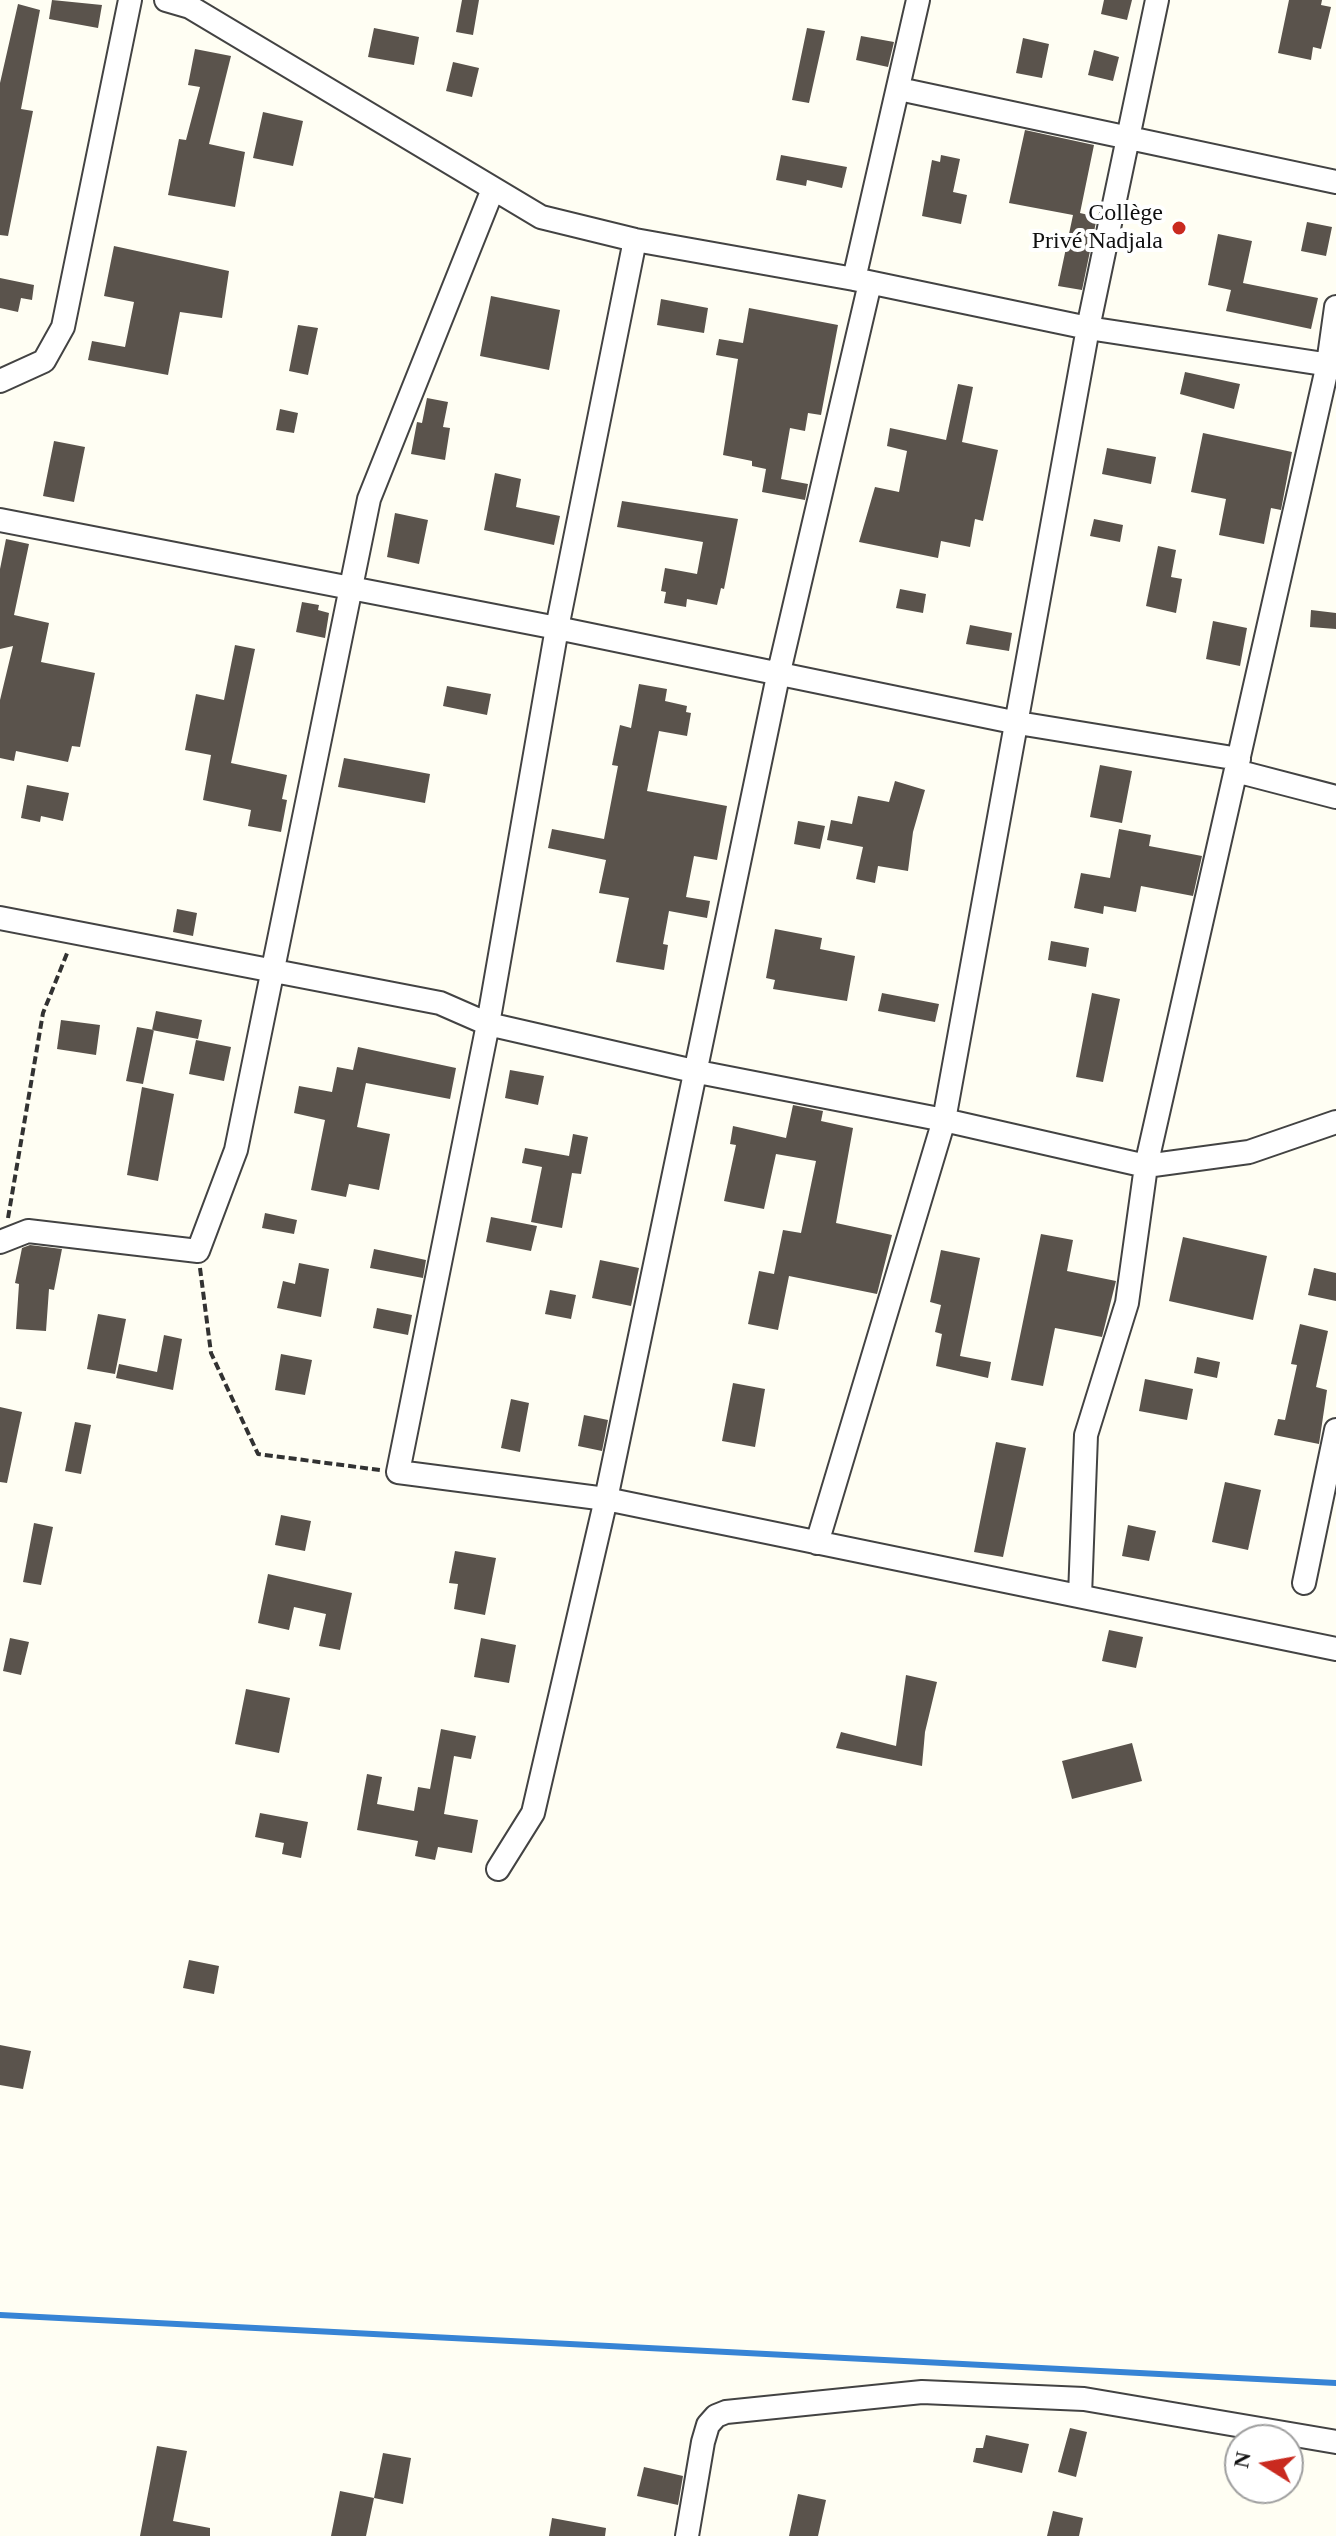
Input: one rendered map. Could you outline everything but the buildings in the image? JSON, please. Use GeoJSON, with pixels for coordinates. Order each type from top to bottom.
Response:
{"type":"FeatureCollection","features":[{"type":"Feature","properties":{"kind":"street"},"geometry":{"type":"LineString","coordinates":[[0,381],[44,361],[63,327],[130,0]]}},
{"type":"Feature","properties":{"kind":"street"},"geometry":{"type":"LineString","coordinates":[[166,0],[190,7],[541,217],[635,240],[862,281],[1088,328],[1332,365]]}},
{"type":"Feature","properties":{"kind":"street"},"geometry":{"type":"LineString","coordinates":[[498,1869],[533,1813],[606,1499],[698,1072],[918,0]]}},
{"type":"Feature","properties":{"kind":"street"},"geometry":{"type":"LineString","coordinates":[[817,1543],[944,1120],[1088,328],[1157,0]]}},
{"type":"Feature","properties":{"kind":"street"},"geometry":{"type":"LineString","coordinates":[[899,89],[1336,182]]}},
{"type":"Feature","properties":{"kind":"street"},"geometry":{"type":"LineString","coordinates":[[2,1241],[28,1231],[198,1251],[236,1150],[369,499],[493,189]]}},
{"type":"Feature","properties":{"kind":"street"},"geometry":{"type":"LineString","coordinates":[[635,240],[557,628],[488,1024],[398,1472],[606,1499],[1336,1649]]}},
{"type":"Feature","properties":{"kind":"street"},"geometry":{"type":"LineString","coordinates":[[1080,1596],[1086,1435],[1127,1303],[1146,1166],[1332,365],[1336,307]]}},
{"type":"Feature","properties":{"kind":"street"},"geometry":{"type":"LineString","coordinates":[[0,520],[1237,765],[1336,797]]}},
{"type":"Feature","properties":{"kind":"street"},"geometry":{"type":"LineString","coordinates":[[0,918],[440,1003],[488,1024],[698,1072],[944,1120],[1146,1166],[1249,1152],[1336,1122]]}},
{"type":"Feature","properties":{"kind":"street"},"geometry":{"type":"LineString","coordinates":[[1304,1583],[1336,1430]]}},
{"type":"Feature","properties":{"kind":"street"},"geometry":{"type":"LineString","coordinates":[[687,2536],[705,2433],[716,2416],[726,2412],[922,2392],[1084,2399],[1336,2442]]}},
{"type":"Feature","properties":{"kind":"path"},"geometry":{"type":"LineString","coordinates":[[2,1241],[43,1013],[76,933]]}},
{"type":"Feature","properties":{"kind":"path"},"geometry":{"type":"LineString","coordinates":[[198,1251],[211,1353],[258,1454],[398,1472]]}},
{"type":"Feature","properties":{"kind":"waterway"},"geometry":{"type":"LineString","coordinates":[[0,2315],[1336,2383]]}},
{"type":"Feature","properties":{"kind":"place","name":"Collège Privé Nadjala"},"geometry":{"type":"Point","coordinates":[1179,228]}}]}
